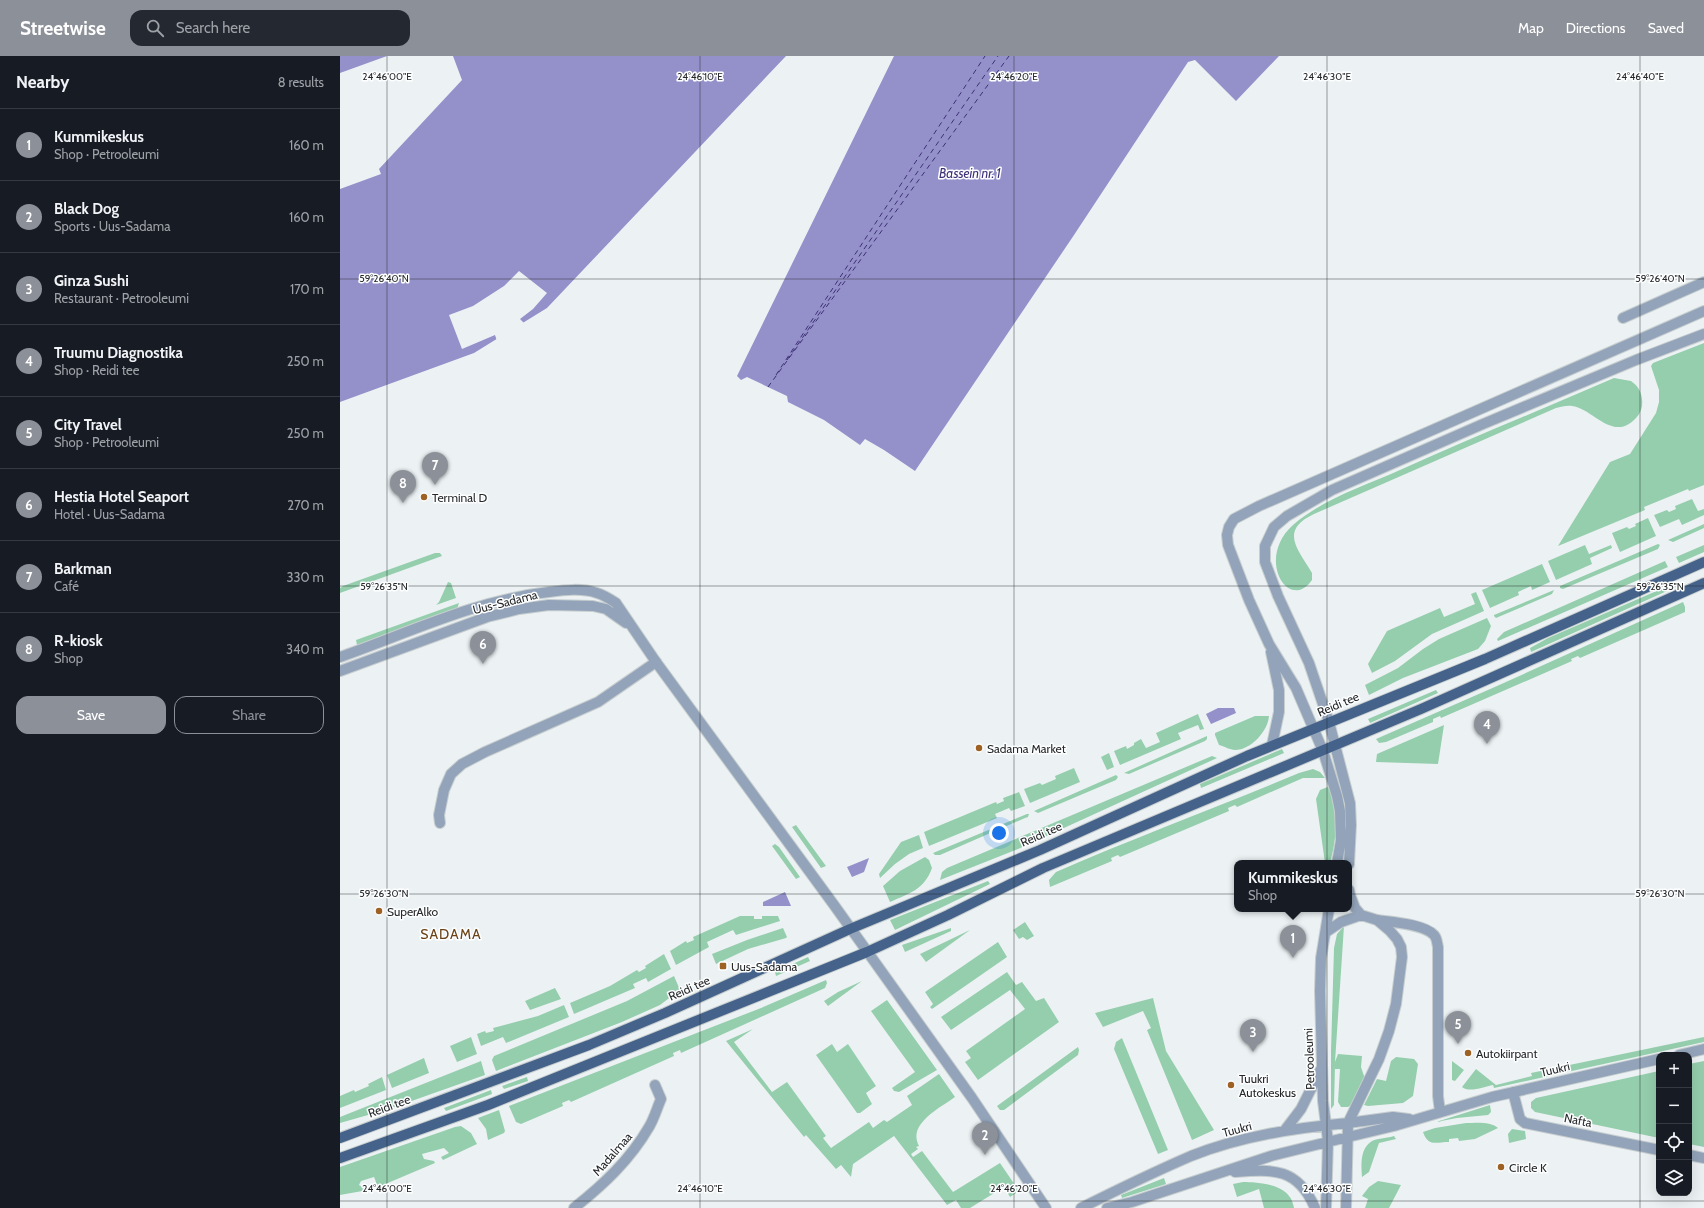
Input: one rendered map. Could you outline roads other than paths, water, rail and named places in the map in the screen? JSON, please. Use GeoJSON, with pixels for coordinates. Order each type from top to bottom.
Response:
{"type":"FeatureCollection","features":[{"type":"Feature","properties":{"kind":"main road","name":"Reidi tee"},"geometry":{"type":"LineString","coordinates":[[340,1138],[596,1042],[665,1013],[850,929],[1040,850],[1151,798],[1272,745],[1485,659],[1704,562]]}},
{"type":"Feature","properties":{"kind":"main road"},"geometry":{"type":"LineString","coordinates":[[340,1158],[500,1100],[867,952],[1050,865],[1422,709],[1704,583]]}},
{"type":"Feature","properties":{"kind":"street"},"geometry":{"type":"LineString","coordinates":[[1623,318],[1704,282]]}},
{"type":"Feature","properties":{"kind":"street"},"geometry":{"type":"LineString","coordinates":[[1338,860],[1341,840],[1340,811],[1323,751],[1296,688],[1269,644],[1249,600],[1228,545],[1228,531],[1234,519],[1259,506],[1704,312]]}},
{"type":"Feature","properties":{"kind":"street"},"geometry":{"type":"LineString","coordinates":[[1349,860],[1351,825],[1350,803],[1329,722],[1309,663],[1278,596],[1265,562],[1265,546],[1274,527],[1292,512],[1332,490],[1483,424],[1636,360],[1704,334]]}},
{"type":"Feature","properties":{"kind":"street"},"geometry":{"type":"LineString","coordinates":[[1636,360],[1635,351],[1639,340]]}},
{"type":"Feature","properties":{"kind":"street","name":"Uus-Sadama"},"geometry":{"type":"LineString","coordinates":[[340,657],[466,610],[525,596],[580,590],[596,593],[607,597],[616,603],[656,662],[985,1117],[1046,1208]]}},
{"type":"Feature","properties":{"kind":"street","name":"Uus-Sadama"},"geometry":{"type":"LineString","coordinates":[[340,671],[487,617],[519,609],[549,605],[593,606],[606,610],[631,626]]}},
{"type":"Feature","properties":{"kind":"street","name":"Uus-Sadama"},"geometry":{"type":"LineString","coordinates":[[453,630],[462,620],[466,610]]}},
{"type":"Feature","properties":{"kind":"street"},"geometry":{"type":"LineString","coordinates":[[1269,644],[1279,690],[1278,722],[1272,745]]}},
{"type":"Feature","properties":{"kind":"street"},"geometry":{"type":"LineString","coordinates":[[440,823],[439,815],[444,790],[451,774],[462,764],[485,752],[598,702],[656,662]]}},
{"type":"Feature","properties":{"kind":"street"},"geometry":{"type":"LineString","coordinates":[[1352,900],[1355,908],[1361,915],[1377,920],[1423,928],[1433,934],[1436,939],[1438,947],[1438,1096],[1440,1112]]}},
{"type":"Feature","properties":{"kind":"street","name":"Petrooleumi"},"geometry":{"type":"LineString","coordinates":[[1326,1208],[1328,1141],[1322,1067],[1320,991],[1321,958],[1329,912]]}},
{"type":"Feature","properties":{"kind":"street"},"geometry":{"type":"LineString","coordinates":[[1326,932],[1341,922],[1361,915]]}},
{"type":"Feature","properties":{"kind":"street"},"geometry":{"type":"LineString","coordinates":[[1346,1208],[1348,1123],[1379,1060],[1396,1004],[1401,972],[1401,947],[1390,931],[1377,920]]}},
{"type":"Feature","properties":{"kind":"street"},"geometry":{"type":"LineString","coordinates":[[1692,1052],[1704,1049]]}},
{"type":"Feature","properties":{"kind":"street","name":"Tuukri"},"geometry":{"type":"LineString","coordinates":[[1107,1208],[1132,1202],[1271,1156],[1394,1126],[1468,1103],[1656,1060]]}},
{"type":"Feature","properties":{"kind":"street"},"geometry":{"type":"LineString","coordinates":[[1286,1130],[1301,1109],[1322,1067]]}},
{"type":"Feature","properties":{"kind":"street","name":"Madalmaa"},"geometry":{"type":"LineString","coordinates":[[574,1208],[600,1187],[633,1152],[650,1126],[661,1099],[655,1084]]}},
{"type":"Feature","properties":{"kind":"street","name":"Nafta"},"geometry":{"type":"LineString","coordinates":[[1513,1092],[1520,1119],[1525,1123],[1656,1149]]}},
{"type":"Feature","properties":{"kind":"street","name":"Tuukri"},"geometry":{"type":"LineString","coordinates":[[1081,1208],[1192,1156],[1229,1144],[1286,1130],[1393,1117],[1412,1120]]}},
{"type":"Feature","properties":{"kind":"street"},"geometry":{"type":"LineString","coordinates":[[1692,1156],[1704,1158]]}},
{"type":"Feature","properties":{"kind":"street"},"geometry":{"type":"LineString","coordinates":[[1219,1173],[1256,1170],[1285,1174],[1296,1180],[1310,1195],[1315,1208]]}},
{"type":"Feature","properties":{"kind":"water"},"geometry":{"type":"Polygon","coordinates":[[[340,56],[387,56],[340,73],[340,56]]]}},
{"type":"Feature","properties":{"kind":"water"},"geometry":{"type":"Polygon","coordinates":[[[453,56],[786,56],[547,308],[474,353],[340,402],[340,189],[381,174],[379,169],[462,80],[453,56]]]}},
{"type":"Feature","properties":{"kind":"water","name":"Bassein nr. 1"},"geometry":{"type":"Polygon","coordinates":[[[894,56],[1279,56],[1236,101],[1195,60],[1188,62],[1074,235],[915,471],[865,439],[860,445],[824,420],[788,402],[787,396],[747,377],[741,380],[737,376],[894,56]]]}},
{"type":"Feature","properties":{"kind":"water"},"geometry":{"type":"Polygon","coordinates":[[[1218,708],[1234,708],[1236,713],[1211,724],[1206,714],[1218,708]]]}},
{"type":"Feature","properties":{"kind":"water"},"geometry":{"type":"Polygon","coordinates":[[[869,858],[864,872],[852,877],[847,867],[869,858]]]}},
{"type":"Feature","properties":{"kind":"water"},"geometry":{"type":"Polygon","coordinates":[[[785,892],[791,906],[763,906],[763,902],[785,892]]]}},
{"type":"Feature","properties":{"kind":"place","name":"Barkman"},"geometry":{"type":"Point","coordinates":[435,485]}},
{"type":"Feature","properties":{"kind":"place","name":"Terminal D"},"geometry":{"type":"Point","coordinates":[424,497]}},
{"type":"Feature","properties":{"kind":"place","name":"R-kiosk"},"geometry":{"type":"Point","coordinates":[403,503]}},
{"type":"Feature","properties":{"kind":"place","name":"Hestia Hotel Seaport"},"geometry":{"type":"Point","coordinates":[483,664]}},
{"type":"Feature","properties":{"kind":"place","name":"Truumu Diagnostika"},"geometry":{"type":"Point","coordinates":[1487,744]}},
{"type":"Feature","properties":{"kind":"place","name":"Sadama Market"},"geometry":{"type":"Point","coordinates":[979,748]}},
{"type":"Feature","properties":{"kind":"place","name":"SuperAlko"},"geometry":{"type":"Point","coordinates":[379,911]}},
{"type":"Feature","properties":{"kind":"place","name":"Kummikeskus"},"geometry":{"type":"Point","coordinates":[1293,958]}},
{"type":"Feature","properties":{"kind":"place","name":"Uus-Sadama"},"geometry":{"type":"Point","coordinates":[723,966]}},
{"type":"Feature","properties":{"kind":"place","name":"City Travel"},"geometry":{"type":"Point","coordinates":[1458,1044]}},
{"type":"Feature","properties":{"kind":"place","name":"Ginza Sushi"},"geometry":{"type":"Point","coordinates":[1253,1052]}},
{"type":"Feature","properties":{"kind":"place","name":"Autokiirpant"},"geometry":{"type":"Point","coordinates":[1468,1053]}},
{"type":"Feature","properties":{"kind":"place","name":"Tuukri Autokeskus"},"geometry":{"type":"Point","coordinates":[1231,1085]}},
{"type":"Feature","properties":{"kind":"place","name":"Black Dog"},"geometry":{"type":"Point","coordinates":[985,1155]}},
{"type":"Feature","properties":{"kind":"place","name":"Circle K"},"geometry":{"type":"Point","coordinates":[1501,1167]}},
{"type":"Feature","properties":{"kind":"district","name":"SADAMA"},"geometry":{"type":"Point","coordinates":[451,934]}}]}
